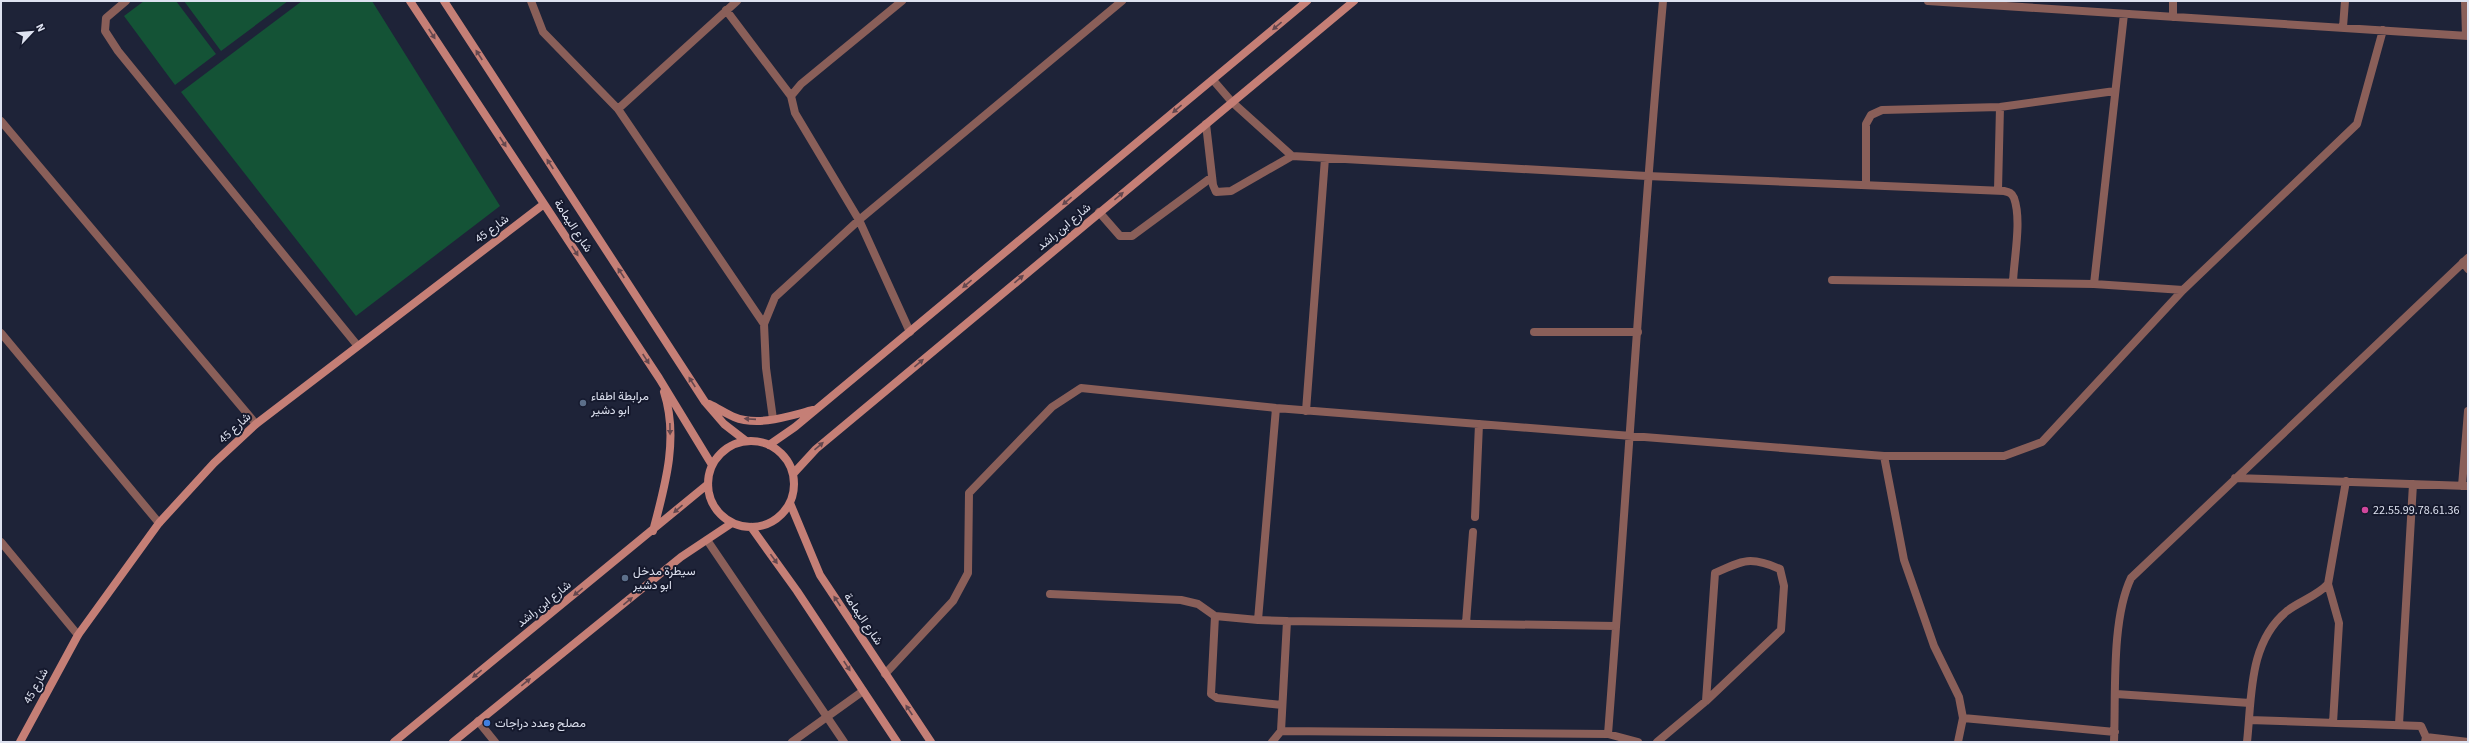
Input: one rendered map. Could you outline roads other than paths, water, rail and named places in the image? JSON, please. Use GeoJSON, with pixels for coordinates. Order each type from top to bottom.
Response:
{"type":"FeatureCollection","features":[{"type":"Feature","properties":{"kind":"main road","name":"شارع اليمامة"},"geometry":{"type":"LineString","coordinates":[[410,1],[659,378],[712,465]]}},
{"type":"Feature","properties":{"kind":"main road","name":"شارع اليمامة"},"geometry":{"type":"LineString","coordinates":[[444,1],[705,402],[724,424],[746,441]]}},
{"type":"Feature","properties":{"kind":"main road","name":"شارع ابن راشد"},"geometry":{"type":"LineString","coordinates":[[769,445],[816,410],[1307,1]]}},
{"type":"Feature","properties":{"kind":"main road","name":"شارع ابن راشد"},"geometry":{"type":"LineString","coordinates":[[793,474],[816,449],[1354,1]]}},
{"type":"Feature","properties":{"kind":"main road","name":"شارع 45"},"geometry":{"type":"LineString","coordinates":[[20,742],[78,635],[159,523],[214,463],[256,424],[544,204]]}},
{"type":"Feature","properties":{"kind":"main road"},"geometry":{"type":"LineString","coordinates":[[653,531],[669,465],[670,439],[668,408],[659,378]]}},
{"type":"Feature","properties":{"kind":"main road"},"geometry":{"type":"LineString","coordinates":[[705,402],[735,418],[773,419],[816,410]]}},
{"type":"Feature","properties":{"kind":"main road"},"geometry":{"type":"LineString","coordinates":[[746,441],[769,445],[784,457],[793,474],[794,484],[790,503],[774,520],[761,526],[751,527],[732,523],[717,511],[712,503],[708,484],[712,465],[726,449],[746,441]]}},
{"type":"Feature","properties":{"kind":"main road","name":"شارع ابن راشد"},"geometry":{"type":"LineString","coordinates":[[394,742],[653,531],[708,484]]}},
{"type":"Feature","properties":{"kind":"main road","name":"شارع اليمامة"},"geometry":{"type":"LineString","coordinates":[[790,503],[820,575],[931,742]]}},
{"type":"Feature","properties":{"kind":"main road"},"geometry":{"type":"LineString","coordinates":[[453,742],[681,557],[732,523]]}},
{"type":"Feature","properties":{"kind":"main road"},"geometry":{"type":"LineString","coordinates":[[751,527],[797,591],[897,742]]}},
{"type":"Feature","properties":{"kind":"street"},"geometry":{"type":"LineString","coordinates":[[126,1],[106,18],[105,31],[118,51],[357,346]]}},
{"type":"Feature","properties":{"kind":"street"},"geometry":{"type":"LineString","coordinates":[[531,1],[543,32],[618,109],[764,324]]}},
{"type":"Feature","properties":{"kind":"street"},"geometry":{"type":"LineString","coordinates":[[618,109],[737,1]]}},
{"type":"Feature","properties":{"kind":"street"},"geometry":{"type":"LineString","coordinates":[[791,96],[801,84],[902,1]]}},
{"type":"Feature","properties":{"kind":"street"},"geometry":{"type":"LineString","coordinates":[[773,419],[766,368],[764,324],[775,297],[859,220],[1122,1]]}},
{"type":"Feature","properties":{"kind":"street"},"geometry":{"type":"LineString","coordinates":[[1608,734],[1631,435],[1647,176],[1663,1]]}},
{"type":"Feature","properties":{"kind":"street"},"geometry":{"type":"LineString","coordinates":[[1928,1],[2467,36],[2465,1]]}},
{"type":"Feature","properties":{"kind":"street"},"geometry":{"type":"LineString","coordinates":[[2173,1],[2173,17]]}},
{"type":"Feature","properties":{"kind":"street"},"geometry":{"type":"LineString","coordinates":[[2343,27],[2345,1]]}},
{"type":"Feature","properties":{"kind":"street"},"geometry":{"type":"LineString","coordinates":[[726,10],[791,96],[795,114],[859,220],[910,332]]}},
{"type":"Feature","properties":{"kind":"street"},"geometry":{"type":"LineString","coordinates":[[2094,284],[2124,14]]}},
{"type":"Feature","properties":{"kind":"street"},"geometry":{"type":"LineString","coordinates":[[885,674],[953,601],[968,572],[969,493],[1052,407],[1081,388],[1306,411],[1631,435],[1884,456],[2004,456],[2042,442],[2183,290],[2357,124],[2382,30]]}},
{"type":"Feature","properties":{"kind":"street"},"geometry":{"type":"LineString","coordinates":[[1213,80],[1232,102],[1292,156]]}},
{"type":"Feature","properties":{"kind":"street"},"geometry":{"type":"LineString","coordinates":[[1866,185],[1865,135],[1866,124],[1871,115],[1891,108],[2000,107],[2115,92]]}},
{"type":"Feature","properties":{"kind":"street"},"geometry":{"type":"LineString","coordinates":[[1998,190],[2000,107]]}},
{"type":"Feature","properties":{"kind":"street"},"geometry":{"type":"LineString","coordinates":[[1,121],[256,424]]}},
{"type":"Feature","properties":{"kind":"street"},"geometry":{"type":"LineString","coordinates":[[1206,124],[1212,177],[1216,192],[1223,193],[1231,191],[1292,156],[1647,176],[1998,190],[2010,192],[2014,201],[2017,220],[2013,282]]}},
{"type":"Feature","properties":{"kind":"street"},"geometry":{"type":"LineString","coordinates":[[1306,411],[1326,158]]}},
{"type":"Feature","properties":{"kind":"street"},"geometry":{"type":"LineString","coordinates":[[1100,212],[1120,236],[1132,236],[1212,177]]}},
{"type":"Feature","properties":{"kind":"street"},"geometry":{"type":"LineString","coordinates":[[2466,260],[2468,269]]}},
{"type":"Feature","properties":{"kind":"street"},"geometry":{"type":"LineString","coordinates":[[2114,742],[2119,616],[2123,594],[2131,578],[2466,260]]}},
{"type":"Feature","properties":{"kind":"street"},"geometry":{"type":"LineString","coordinates":[[1832,280],[2094,284],[2183,290]]}},
{"type":"Feature","properties":{"kind":"street"},"geometry":{"type":"LineString","coordinates":[[1534,332],[1638,332]]}},
{"type":"Feature","properties":{"kind":"street"},"geometry":{"type":"LineString","coordinates":[[1,333],[159,523]]}},
{"type":"Feature","properties":{"kind":"street"},"geometry":{"type":"LineString","coordinates":[[1258,620],[1276,408]]}},
{"type":"Feature","properties":{"kind":"street"},"geometry":{"type":"LineString","coordinates":[[2235,478],[2465,486],[2468,411]]}},
{"type":"Feature","properties":{"kind":"street"},"geometry":{"type":"LineString","coordinates":[[1475,517],[1480,424]]}},
{"type":"Feature","properties":{"kind":"street"},"geometry":{"type":"LineString","coordinates":[[1884,456],[1904,560],[1934,646],[1959,697],[1963,718],[1958,742]]}},
{"type":"Feature","properties":{"kind":"street"},"geometry":{"type":"LineString","coordinates":[[2333,723],[2339,623],[2328,584],[2346,481]]}},
{"type":"Feature","properties":{"kind":"street"},"geometry":{"type":"LineString","coordinates":[[2399,724],[2413,484]]}},
{"type":"Feature","properties":{"kind":"street"},"geometry":{"type":"LineString","coordinates":[[1466,623],[1473,532]]}},
{"type":"Feature","properties":{"kind":"street"},"geometry":{"type":"LineString","coordinates":[[707,540],[844,742]]}},
{"type":"Feature","properties":{"kind":"street"},"geometry":{"type":"LineString","coordinates":[[1,542],[78,635]]}},
{"type":"Feature","properties":{"kind":"street"},"geometry":{"type":"LineString","coordinates":[[1657,742],[1706,700],[1781,630],[1784,586],[1780,569],[1761,560],[1739,562],[1715,573],[1706,700]]}},
{"type":"Feature","properties":{"kind":"street"},"geometry":{"type":"LineString","coordinates":[[2247,742],[2250,703],[2259,649],[2266,636],[2288,611],[2321,592],[2328,584]]}},
{"type":"Feature","properties":{"kind":"street"},"geometry":{"type":"LineString","coordinates":[[1050,594],[1181,600],[1198,604],[1215,616],[1258,620],[1616,626]]}},
{"type":"Feature","properties":{"kind":"street"},"geometry":{"type":"LineString","coordinates":[[1215,616],[1211,694],[1217,698],[1282,705]]}},
{"type":"Feature","properties":{"kind":"street"},"geometry":{"type":"LineString","coordinates":[[1272,742],[1281,731],[1287,621]]}},
{"type":"Feature","properties":{"kind":"street"},"geometry":{"type":"LineString","coordinates":[[792,742],[828,718],[863,690]]}},
{"type":"Feature","properties":{"kind":"street"},"geometry":{"type":"LineString","coordinates":[[2116,694],[2250,703]]}},
{"type":"Feature","properties":{"kind":"street"},"geometry":{"type":"LineString","coordinates":[[1963,718],[2115,732]]}},
{"type":"Feature","properties":{"kind":"street"},"geometry":{"type":"LineString","coordinates":[[2249,720],[2399,724],[2421,726],[2426,739],[2468,742]]}},
{"type":"Feature","properties":{"kind":"street"},"geometry":{"type":"LineString","coordinates":[[478,721],[495,742]]}},
{"type":"Feature","properties":{"kind":"street"},"geometry":{"type":"LineString","coordinates":[[1281,731],[1608,734],[1638,742]]}},
{"type":"Feature","properties":{"kind":"place","name":"مرابطة اطفاء ابو دشير"},"geometry":{"type":"Point","coordinates":[583,403]}},
{"type":"Feature","properties":{"kind":"place","name":"22.55.99.78.61.36"},"geometry":{"type":"Point","coordinates":[2365,510]}},
{"type":"Feature","properties":{"kind":"place","name":"سيطرة مدخل ابو دشير"},"geometry":{"type":"Point","coordinates":[625,578]}},
{"type":"Feature","properties":{"kind":"place","name":"مصلح وعدد دراجات"},"geometry":{"type":"Point","coordinates":[487,723]}}]}
